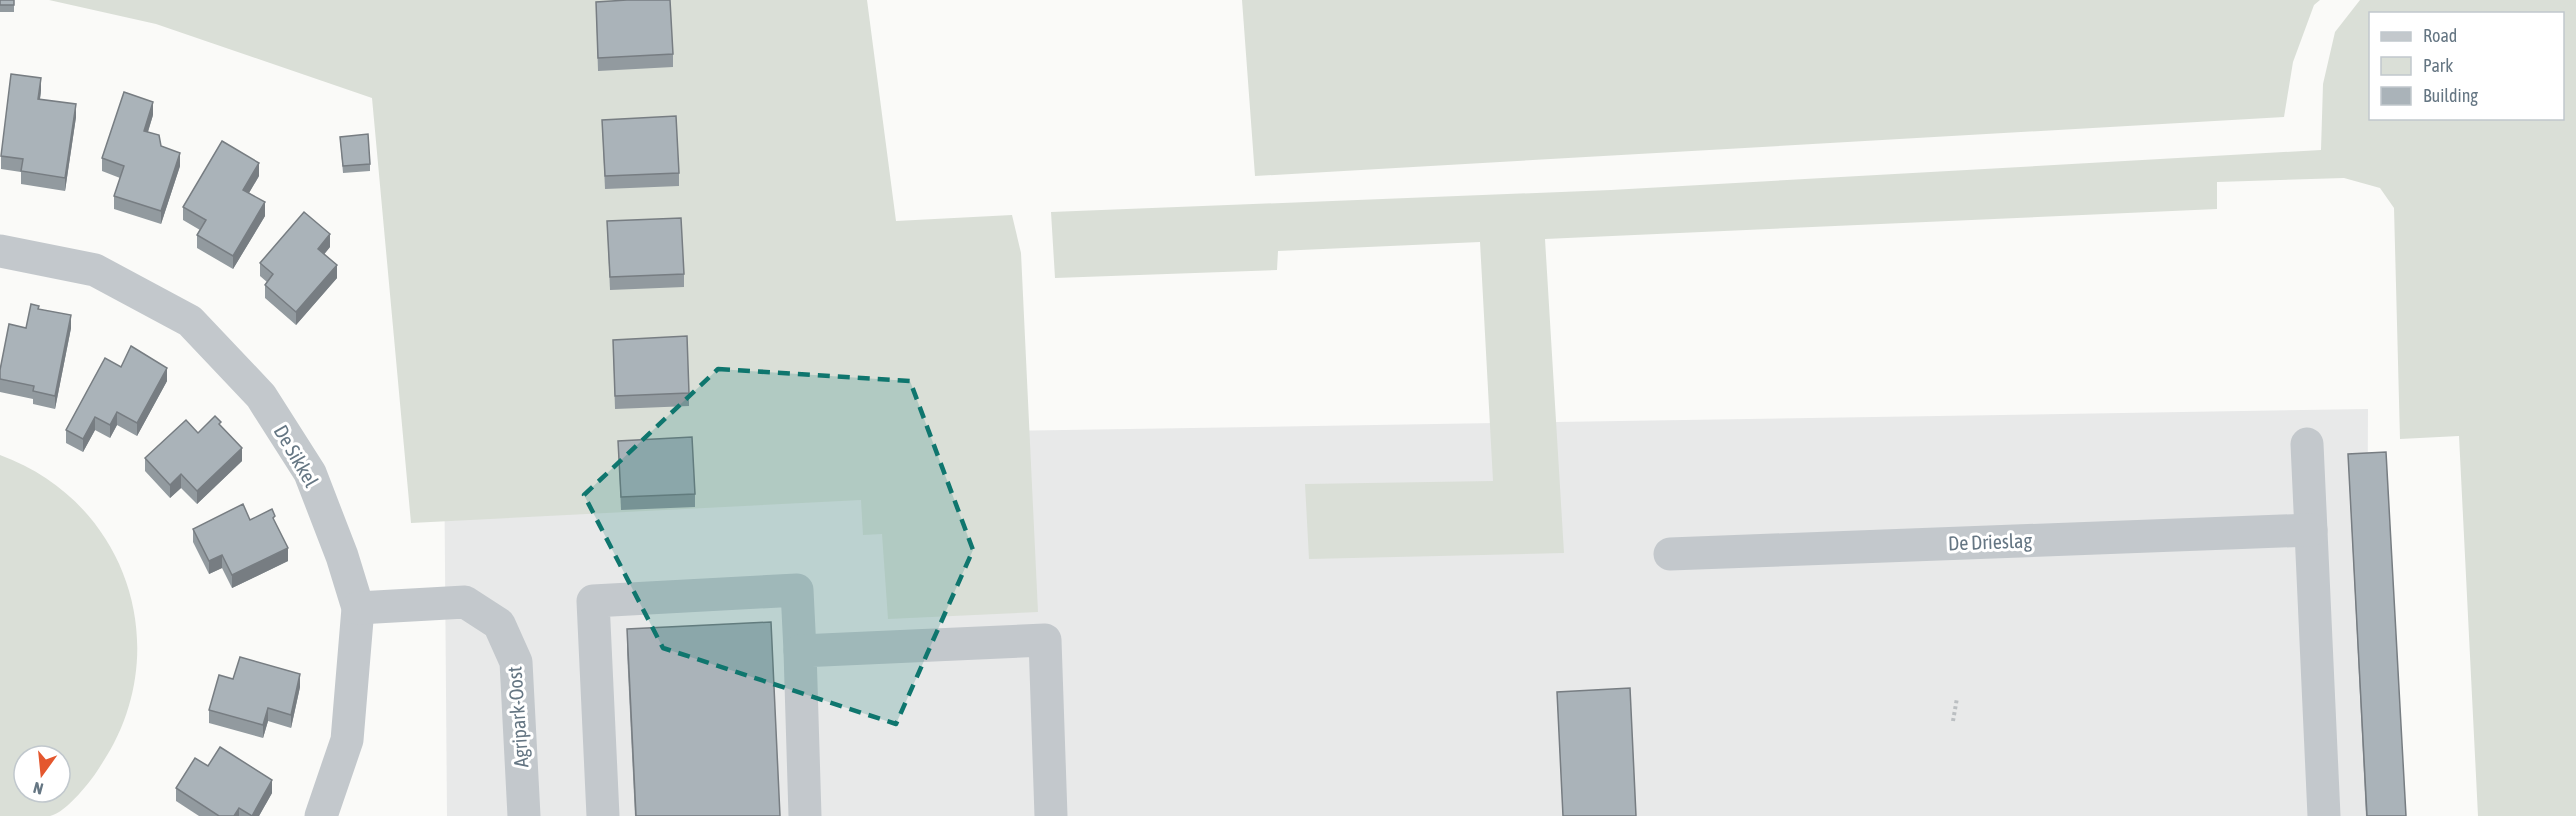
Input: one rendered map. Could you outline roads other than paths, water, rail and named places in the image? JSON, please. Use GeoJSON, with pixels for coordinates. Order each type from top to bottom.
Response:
{"type":"FeatureCollection","features":[{"type":"Feature","properties":{"kind":"street","name":"De Sikkel"},"geometry":{"type":"LineString","coordinates":[[0,250],[95,270],[190,321],[261,396],[310,473],[342,556],[358,608],[347,740],[321,816]]}},
{"type":"Feature","properties":{"kind":"street"},"geometry":{"type":"LineString","coordinates":[[2307,444],[2324,816]]}},
{"type":"Feature","properties":{"kind":"street","name":"De Drieslag"},"geometry":{"type":"LineString","coordinates":[[1670,554],[2311,530]]}},
{"type":"Feature","properties":{"kind":"street"},"geometry":{"type":"LineString","coordinates":[[603,816],[593,601],[797,590],[805,816]]}},
{"type":"Feature","properties":{"kind":"street","name":"Agripark-Oost"},"geometry":{"type":"LineString","coordinates":[[358,608],[465,602],[499,624],[516,662],[524,816]]}},
{"type":"Feature","properties":{"kind":"street"},"geometry":{"type":"LineString","coordinates":[[800,651],[1045,640],[1052,816]]}}]}
